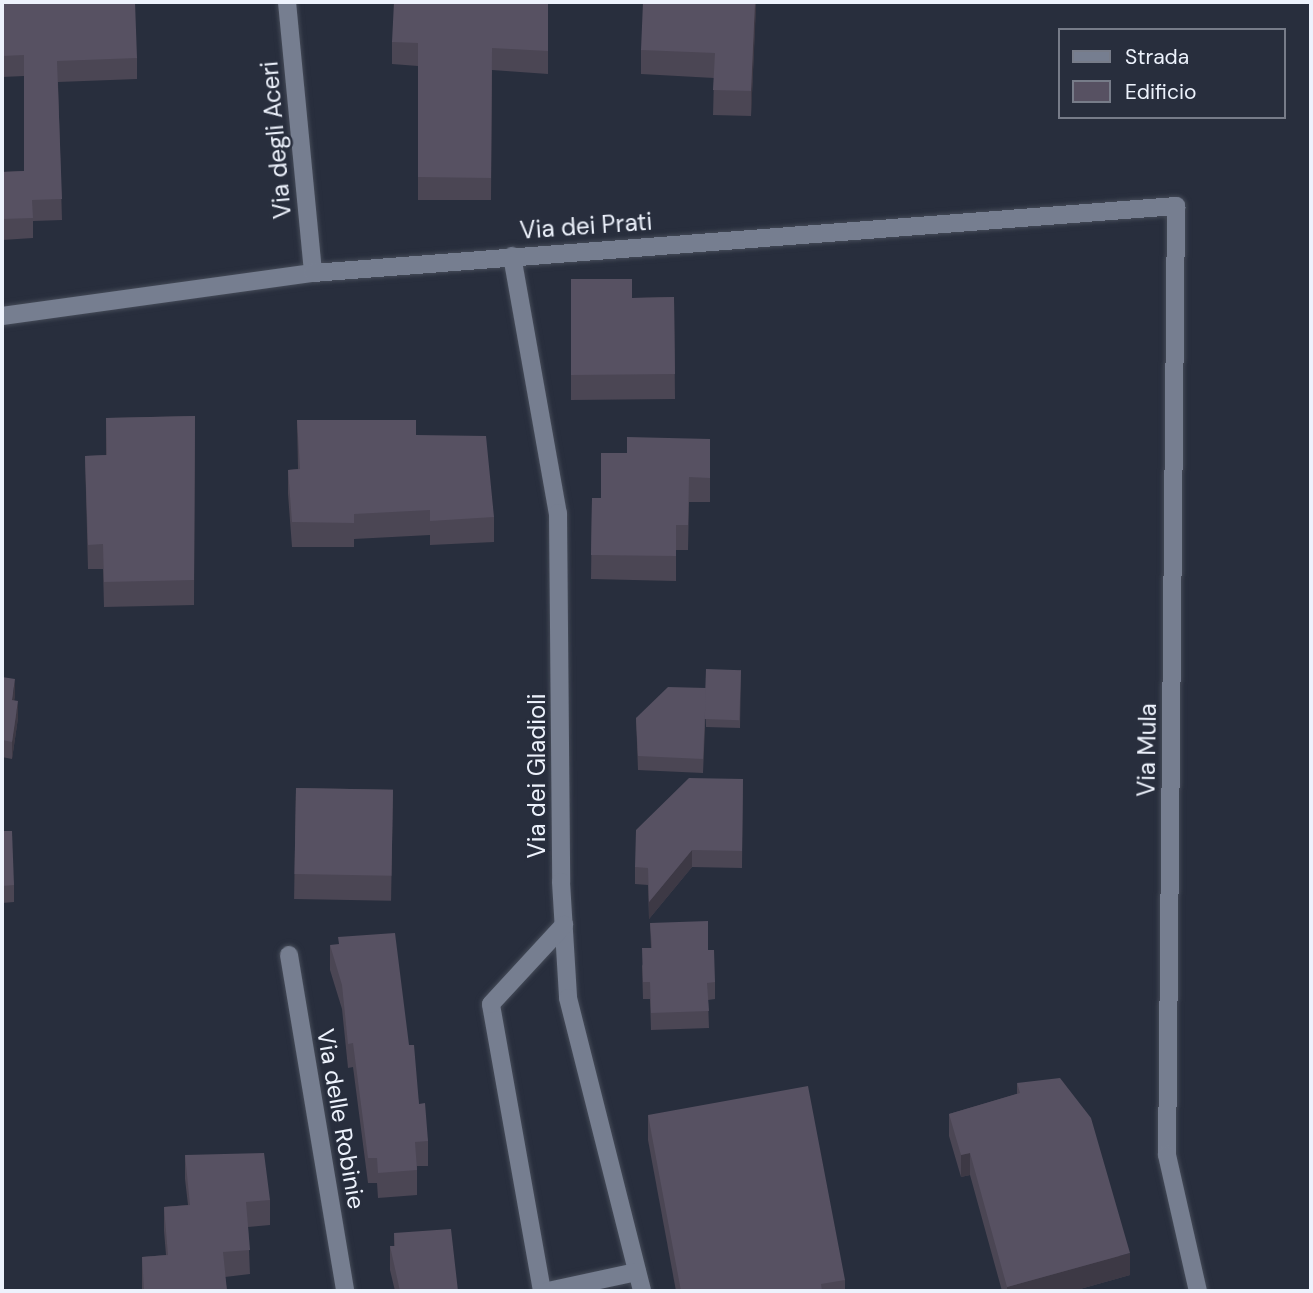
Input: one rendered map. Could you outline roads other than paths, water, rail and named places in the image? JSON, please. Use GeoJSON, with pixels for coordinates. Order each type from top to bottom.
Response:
{"type":"FeatureCollection","features":[{"type":"Feature","properties":{"kind":"street","name":"Via degli Aceri"},"geometry":{"type":"LineString","coordinates":[[287,2],[313,274]]}},
{"type":"Feature","properties":{"kind":"street","name":"Via dei Prati"},"geometry":{"type":"LineString","coordinates":[[2,316],[313,274],[512,256],[1177,206]]}},
{"type":"Feature","properties":{"kind":"street","name":"Via Mula"},"geometry":{"type":"LineString","coordinates":[[1177,206],[1167,1154],[1198,1291]]}},
{"type":"Feature","properties":{"kind":"street","name":"Via dei Gladioli"},"geometry":{"type":"LineString","coordinates":[[512,256],[558,513],[564,925],[568,998],[642,1291]]}},
{"type":"Feature","properties":{"kind":"street"},"geometry":{"type":"LineString","coordinates":[[542,1291],[491,1004],[564,925]]}},
{"type":"Feature","properties":{"kind":"street","name":"Via delle Robinie"},"geometry":{"type":"LineString","coordinates":[[289,955],[345,1291]]}},
{"type":"Feature","properties":{"kind":"street"},"geometry":{"type":"LineString","coordinates":[[548,1291],[637,1272]]}}]}
